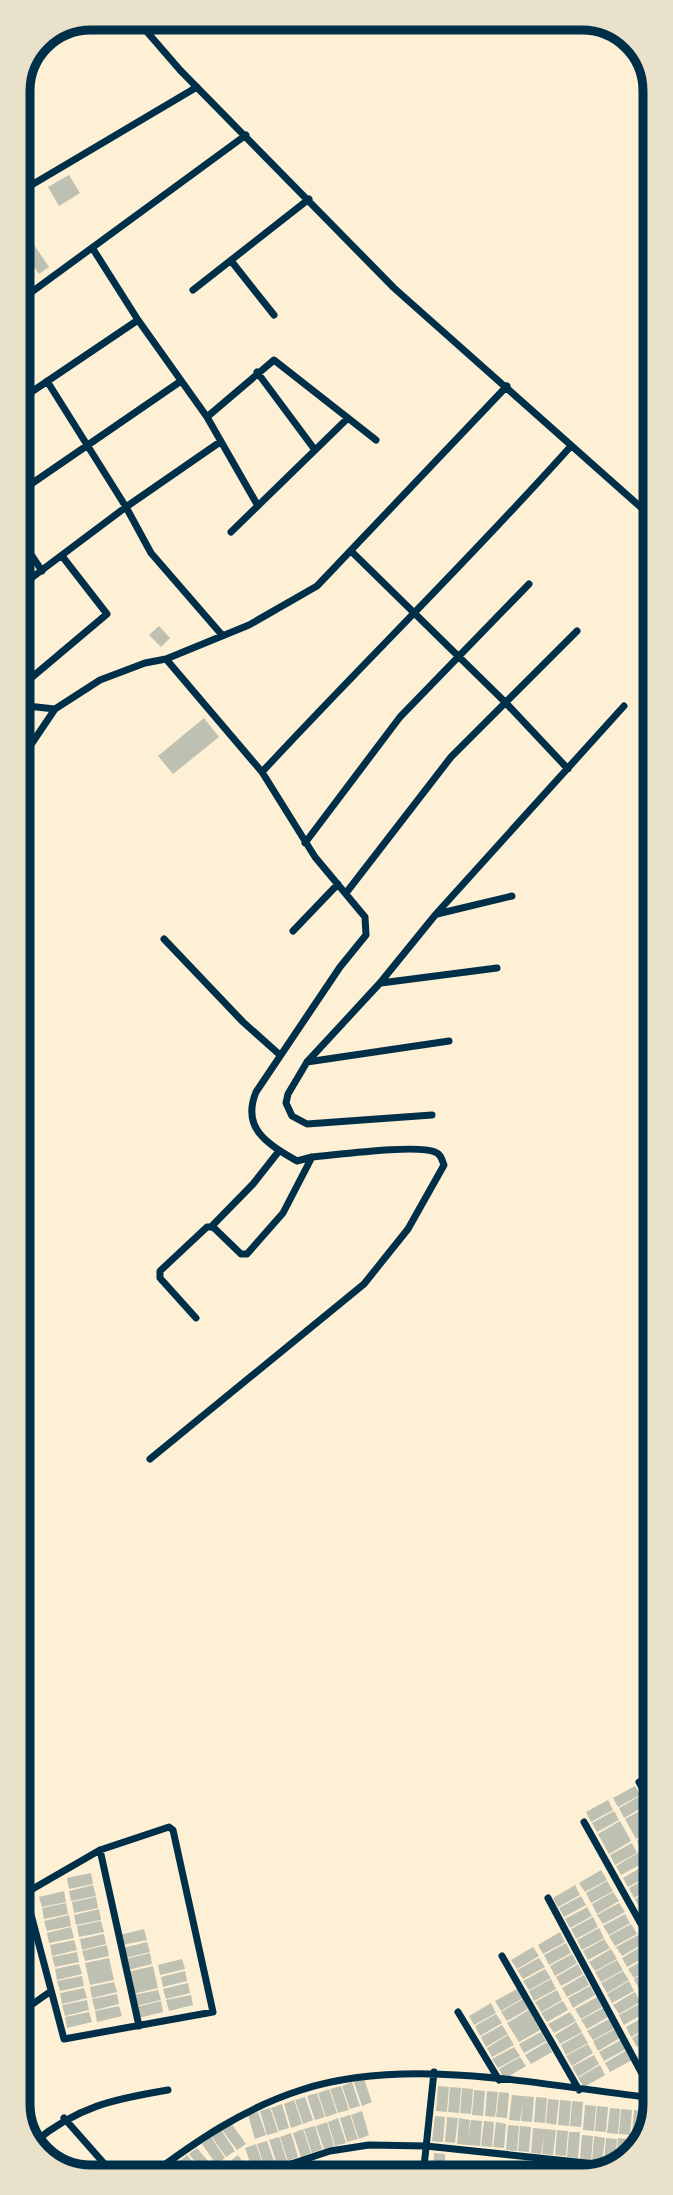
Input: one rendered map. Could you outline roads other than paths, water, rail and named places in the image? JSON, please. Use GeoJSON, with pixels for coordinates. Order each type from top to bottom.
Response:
{"type":"FeatureCollection","features":[{"type":"Feature","properties":{"kind":"street"},"geometry":{"type":"LineString","coordinates":[[146,30],[410,304],[507,386],[643,509]]}},
{"type":"Feature","properties":{"kind":"street"},"geometry":{"type":"LineString","coordinates":[[30,186],[197,86]]}},
{"type":"Feature","properties":{"kind":"street"},"geometry":{"type":"LineString","coordinates":[[30,294],[246,135]]}},
{"type":"Feature","properties":{"kind":"street"},"geometry":{"type":"LineString","coordinates":[[193,290],[309,199]]}},
{"type":"Feature","properties":{"kind":"street"},"geometry":{"type":"LineString","coordinates":[[93,249],[138,320],[206,417],[258,506]]}},
{"type":"Feature","properties":{"kind":"street"},"geometry":{"type":"LineString","coordinates":[[232,262],[274,314]]}},
{"type":"Feature","properties":{"kind":"street"},"geometry":{"type":"LineString","coordinates":[[30,393],[138,320]]}},
{"type":"Feature","properties":{"kind":"street"},"geometry":{"type":"LineString","coordinates":[[206,417],[274,360],[376,440]]}},
{"type":"Feature","properties":{"kind":"street"},"geometry":{"type":"LineString","coordinates":[[257,372],[315,450]]}},
{"type":"Feature","properties":{"kind":"street"},"geometry":{"type":"LineString","coordinates":[[47,381],[164,571],[222,635]]}},
{"type":"Feature","properties":{"kind":"street"},"geometry":{"type":"LineString","coordinates":[[30,485],[181,381]]}},
{"type":"Feature","properties":{"kind":"street"},"geometry":{"type":"LineString","coordinates":[[30,746],[55,709],[100,680],[145,663],[166,659],[249,625],[317,586],[507,386]]}},
{"type":"Feature","properties":{"kind":"street"},"geometry":{"type":"LineString","coordinates":[[232,532],[348,418]]}},
{"type":"Feature","properties":{"kind":"street"},"geometry":{"type":"LineString","coordinates":[[30,580],[126,507],[220,442]]}},
{"type":"Feature","properties":{"kind":"street"},"geometry":{"type":"LineString","coordinates":[[262,772],[359,668],[415,615],[571,446]]}},
{"type":"Feature","properties":{"kind":"street"},"geometry":{"type":"LineString","coordinates":[[352,552],[505,702],[568,769]]}},
{"type":"Feature","properties":{"kind":"street"},"geometry":{"type":"LineString","coordinates":[[30,553],[42,571]]}},
{"type":"Feature","properties":{"kind":"street"},"geometry":{"type":"LineString","coordinates":[[30,679],[107,614],[62,556]]}},
{"type":"Feature","properties":{"kind":"street"},"geometry":{"type":"LineString","coordinates":[[305,843],[400,717],[528,584]]}},
{"type":"Feature","properties":{"kind":"street"},"geometry":{"type":"LineString","coordinates":[[346,893],[451,757],[577,631]]}},
{"type":"Feature","properties":{"kind":"street"},"geometry":{"type":"LineString","coordinates":[[149,1459],[363,1284],[408,1229],[444,1165],[441,1156],[435,1151],[312,1157],[297,1161],[279,1151],[256,1130],[250,1106],[264,1077],[366,935],[365,917],[305,843],[262,772],[166,659]]}},
{"type":"Feature","properties":{"kind":"street"},"geometry":{"type":"LineString","coordinates":[[30,706],[55,709]]}},
{"type":"Feature","properties":{"kind":"street"},"geometry":{"type":"LineString","coordinates":[[432,1115],[307,1124],[288,1111],[286,1103],[288,1094],[307,1062],[624,706]]}},
{"type":"Feature","properties":{"kind":"street"},"geometry":{"type":"LineString","coordinates":[[293,931],[338,884]]}},
{"type":"Feature","properties":{"kind":"street"},"geometry":{"type":"LineString","coordinates":[[436,914],[512,896]]}},
{"type":"Feature","properties":{"kind":"street"},"geometry":{"type":"LineString","coordinates":[[164,939],[243,1022],[280,1055]]}},
{"type":"Feature","properties":{"kind":"street"},"geometry":{"type":"LineString","coordinates":[[380,983],[496,968]]}},
{"type":"Feature","properties":{"kind":"street"},"geometry":{"type":"LineString","coordinates":[[307,1062],[449,1041]]}},
{"type":"Feature","properties":{"kind":"street"},"geometry":{"type":"LineString","coordinates":[[196,1318],[159,1275],[253,1184],[279,1151]]}},
{"type":"Feature","properties":{"kind":"street"},"geometry":{"type":"LineString","coordinates":[[211,1227],[241,1254],[247,1254],[283,1213],[312,1157]]}},
{"type":"Feature","properties":{"kind":"street"},"geometry":{"type":"LineString","coordinates":[[639,1782],[643,1789]]}},
{"type":"Feature","properties":{"kind":"street"},"geometry":{"type":"LineString","coordinates":[[584,1822],[643,1928]]}},
{"type":"Feature","properties":{"kind":"street"},"geometry":{"type":"LineString","coordinates":[[30,1890],[100,1850],[169,1827],[173,1830],[213,2009],[211,2015],[64,2039],[30,1911]]}},
{"type":"Feature","properties":{"kind":"street"},"geometry":{"type":"LineString","coordinates":[[100,1850],[139,2026]]}},
{"type":"Feature","properties":{"kind":"street"},"geometry":{"type":"LineString","coordinates":[[548,1898],[643,2076]]}},
{"type":"Feature","properties":{"kind":"street"},"geometry":{"type":"LineString","coordinates":[[502,1956],[579,2090]]}},
{"type":"Feature","properties":{"kind":"street"},"geometry":{"type":"LineString","coordinates":[[30,2006],[51,1992]]}},
{"type":"Feature","properties":{"kind":"street"},"geometry":{"type":"LineString","coordinates":[[458,2012],[499,2080]]}},
{"type":"Feature","properties":{"kind":"street"},"geometry":{"type":"LineString","coordinates":[[165,2165],[216,2130],[299,2090],[358,2077],[434,2072],[643,2097]]}},
{"type":"Feature","properties":{"kind":"street"},"geometry":{"type":"LineString","coordinates":[[424,2165],[434,2072]]}},
{"type":"Feature","properties":{"kind":"street"},"geometry":{"type":"LineString","coordinates":[[40,2137],[64,2118],[117,2099],[168,2090]]}},
{"type":"Feature","properties":{"kind":"street"},"geometry":{"type":"LineString","coordinates":[[64,2118],[104,2165]]}},
{"type":"Feature","properties":{"kind":"street"},"geometry":{"type":"LineString","coordinates":[[289,2165],[330,2151],[369,2145],[426,2146],[593,2164]]}}]}
